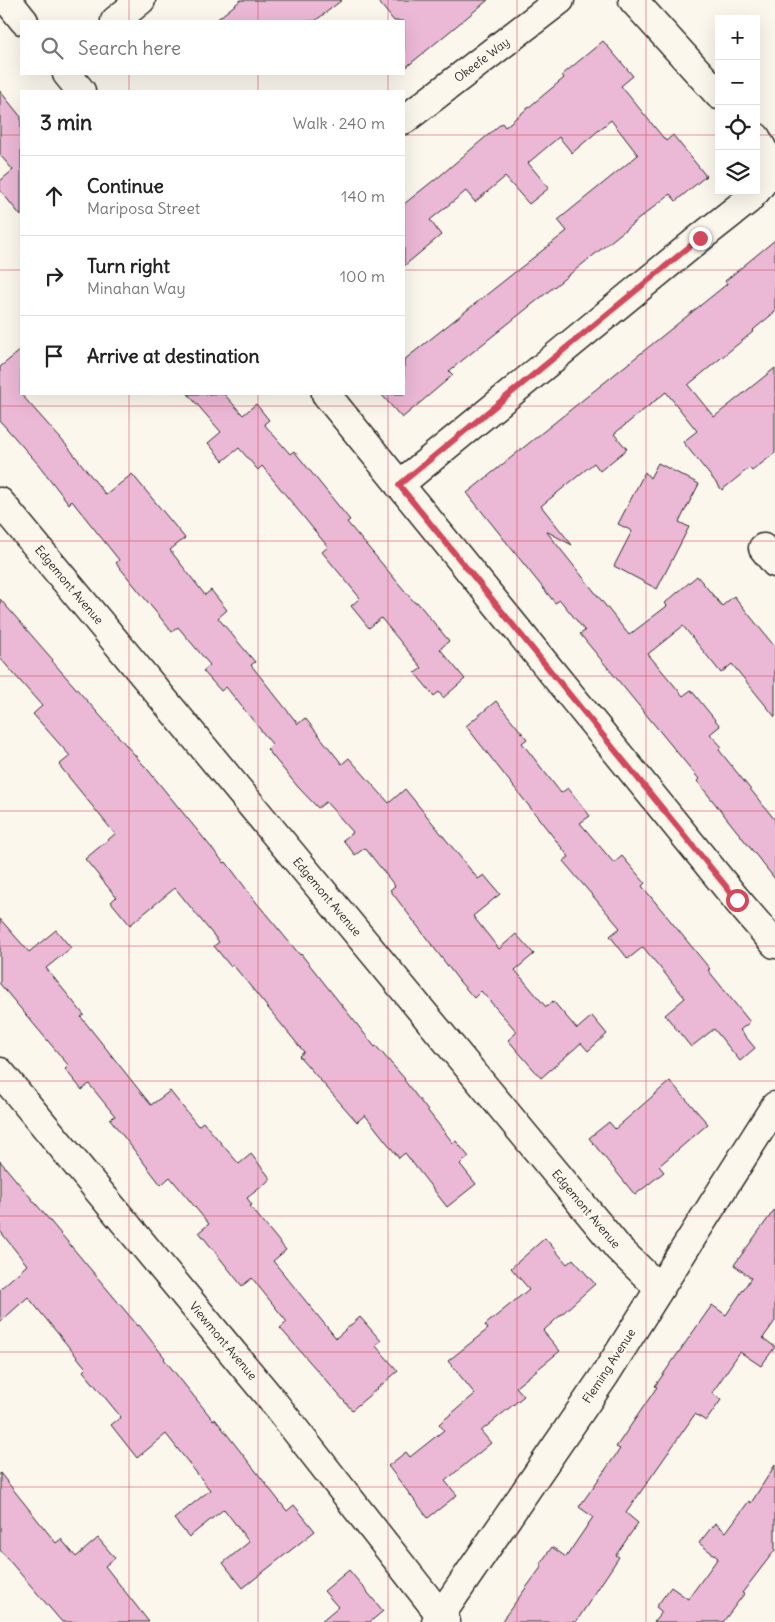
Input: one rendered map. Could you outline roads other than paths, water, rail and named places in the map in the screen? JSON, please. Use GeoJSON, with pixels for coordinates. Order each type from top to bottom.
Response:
{"type":"FeatureCollection","features":[{"type":"Feature","properties":{"kind":"street"},"geometry":{"type":"LineString","coordinates":[[7,0],[23,20]]}},
{"type":"Feature","properties":{"kind":"street"},"geometry":{"type":"LineString","coordinates":[[117,20],[141,0]]}},
{"type":"Feature","properties":{"kind":"street","name":"Okeefe Way"},"geometry":{"type":"LineString","coordinates":[[405,119],[560,0]]}},
{"type":"Feature","properties":{"kind":"street"},"geometry":{"type":"LineString","coordinates":[[634,0],[715,91]]}},
{"type":"Feature","properties":{"kind":"street"},"geometry":{"type":"LineString","coordinates":[[68,75],[80,90]]}},
{"type":"Feature","properties":{"kind":"street"},"geometry":{"type":"LineString","coordinates":[[760,144],[769,161],[764,182],[760,186]]}},
{"type":"Feature","properties":{"kind":"street"},"geometry":{"type":"LineString","coordinates":[[399,485],[752,195]]}},
{"type":"Feature","properties":{"kind":"street"},"geometry":{"type":"LineString","coordinates":[[327,395],[730,893],[775,944]]}},
{"type":"Feature","properties":{"kind":"street","name":"Edgemont Avenue"},"geometry":{"type":"LineString","coordinates":[[0,502],[619,1249],[659,1288]]}},
{"type":"Feature","properties":{"kind":"street","name":"Viewmont Avenue"},"geometry":{"type":"LineString","coordinates":[[0,1072],[271,1399],[441,1620]]}},
{"type":"Feature","properties":{"kind":"street","name":"Fleming Avenue"},"geometry":{"type":"LineString","coordinates":[[441,1620],[605,1375],[775,1106]]}}]}
